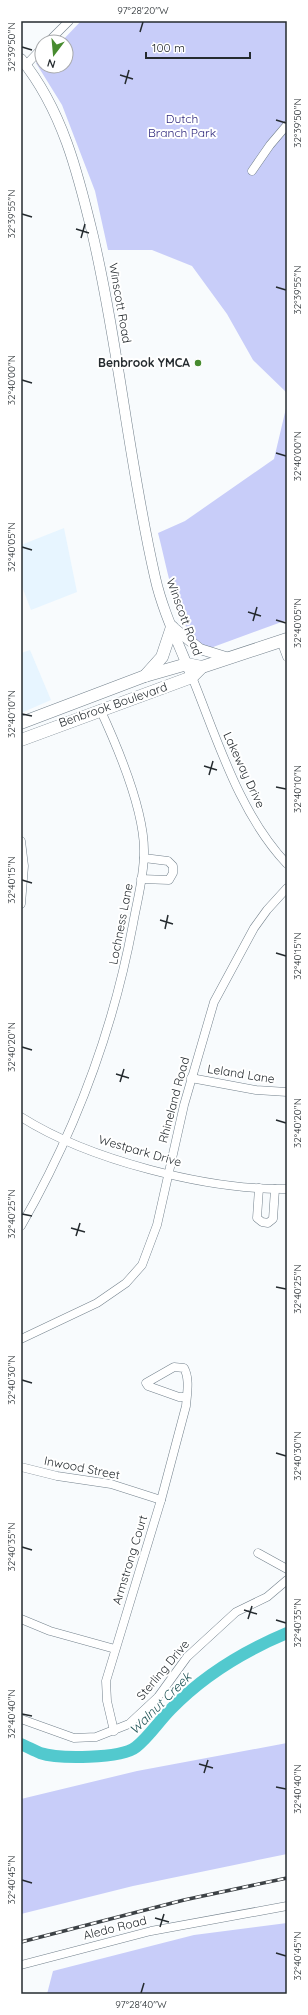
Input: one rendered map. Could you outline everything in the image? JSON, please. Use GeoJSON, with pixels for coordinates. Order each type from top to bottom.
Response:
{"type":"FeatureCollection","features":[{"type":"Feature","properties":{"kind":"highway"},"geometry":{"type":"LineString","coordinates":[[145,676],[162,657],[172,627]]}},
{"type":"Feature","properties":{"kind":"highway","name":"Benbrook Boulevard"},"geometry":{"type":"LineString","coordinates":[[21,740],[100,709],[192,677],[202,667],[284,640]]}},
{"type":"Feature","properties":{"kind":"highway","name":"Benbrook Boulevard"},"geometry":{"type":"LineString","coordinates":[[21,723],[145,676],[187,664],[202,667]]}},
{"type":"Feature","properties":{"kind":"main road","name":"Winscott Road"},"geometry":{"type":"LineString","coordinates":[[23,62],[41,88],[63,131],[78,172],[103,279],[155,578],[172,627],[192,677]]}},
{"type":"Feature","properties":{"kind":"main road"},"geometry":{"type":"LineString","coordinates":[[172,627],[200,649],[229,658]]}},
{"type":"Feature","properties":{"kind":"street"},"geometry":{"type":"LineString","coordinates":[[56,34],[68,21]]}},
{"type":"Feature","properties":{"kind":"street"},"geometry":{"type":"LineString","coordinates":[[23,62],[34,54]]}},
{"type":"Feature","properties":{"kind":"street"},"geometry":{"type":"LineString","coordinates":[[252,171],[270,145],[287,125]]}},
{"type":"Feature","properties":{"kind":"street"},"geometry":{"type":"LineString","coordinates":[[284,640],[287,657]]}},
{"type":"Feature","properties":{"kind":"street","name":"Lakeway Drive"},"geometry":{"type":"LineString","coordinates":[[192,677],[214,733],[256,825],[274,850],[287,864]]}},
{"type":"Feature","properties":{"kind":"street","name":"Lochness Lane"},"geometry":{"type":"LineString","coordinates":[[21,1226],[42,1190],[65,1140],[81,1103],[109,1025],[122,981],[141,879],[144,858],[137,804],[100,709]]}},
{"type":"Feature","properties":{"kind":"street"},"geometry":{"type":"LineString","coordinates":[[21,841],[24,866],[21,904]]}},
{"type":"Feature","properties":{"kind":"street"},"geometry":{"type":"LineString","coordinates":[[141,879],[169,880],[173,873],[173,866],[168,860],[144,858]]}},
{"type":"Feature","properties":{"kind":"street","name":"Rhineland Road"},"geometry":{"type":"LineString","coordinates":[[21,1339],[97,1303],[134,1276],[142,1265],[157,1225],[191,1078],[214,1002],[254,928],[267,910],[287,888]]}},
{"type":"Feature","properties":{"kind":"street","name":"Leland Lane"},"geometry":{"type":"LineString","coordinates":[[191,1078],[256,1090],[287,1092]]}},
{"type":"Feature","properties":{"kind":"street","name":"Westpark Drive"},"geometry":{"type":"LineString","coordinates":[[21,1117],[65,1140],[138,1166],[230,1185],[287,1189]]}},
{"type":"Feature","properties":{"kind":"street"},"geometry":{"type":"LineString","coordinates":[[259,1188],[257,1218],[262,1222],[268,1223],[273,1219],[275,1189]]}},
{"type":"Feature","properties":{"kind":"street","name":"Armstrong Court"},"geometry":{"type":"LineString","coordinates":[[114,1731],[107,1701],[106,1681],[161,1500],[186,1406],[188,1375],[184,1368],[179,1366],[174,1367],[146,1383],[148,1386],[186,1397]]}},
{"type":"Feature","properties":{"kind":"street","name":"Inwood Street"},"geometry":{"type":"LineString","coordinates":[[21,1467],[57,1476],[111,1484],[161,1500]]}},
{"type":"Feature","properties":{"kind":"street"},"geometry":{"type":"LineString","coordinates":[[258,1553],[287,1569]]}},
{"type":"Feature","properties":{"kind":"street","name":"Sterling Drive"},"geometry":{"type":"LineString","coordinates":[[21,1719],[74,1738],[96,1737],[114,1731],[128,1724],[158,1697],[187,1657],[236,1612],[267,1597],[287,1580]]}},
{"type":"Feature","properties":{"kind":"street"},"geometry":{"type":"LineString","coordinates":[[21,1619],[50,1631],[115,1649]]}},
{"type":"Feature","properties":{"kind":"street","name":"Aledo Road"},"geometry":{"type":"LineString","coordinates":[[21,1965],[151,1931],[287,1906]]}},
{"type":"Feature","properties":{"kind":"shaded area"},"geometry":{"type":"Polygon","coordinates":[[[64,528],[77,592],[31,610],[21,584],[21,545],[64,528]]]}},
{"type":"Feature","properties":{"kind":"shaded area"},"geometry":{"type":"Polygon","coordinates":[[[30,650],[51,700],[21,713],[21,653],[30,650]]]}},
{"type":"Feature","properties":{"kind":"green space","name":"Dutch Branch Park"},"geometry":{"type":"Polygon","coordinates":[[[81,21],[287,21],[287,393],[253,360],[227,314],[192,266],[152,250],[108,250],[95,191],[62,105],[43,74],[74,74],[74,34],[69,34],[81,21]]]}},
{"type":"Feature","properties":{"kind":"green space"},"geometry":{"type":"Polygon","coordinates":[[[287,404],[287,620],[205,650],[195,640],[186,627],[169,580],[158,533],[185,521],[274,459],[287,404]]]}},
{"type":"Feature","properties":{"kind":"green space"},"geometry":{"type":"Polygon","coordinates":[[[287,1743],[287,1854],[133,1886],[21,1914],[21,1799],[137,1771],[287,1743]]]}},
{"type":"Feature","properties":{"kind":"green space"},"geometry":{"type":"Polygon","coordinates":[[[287,1923],[287,1994],[47,1994],[53,1971],[194,1935],[287,1923]]]}},
{"type":"Feature","properties":{"kind":"waterway","name":"Walnut Creek"},"geometry":{"type":"LineString","coordinates":[[21,1744],[40,1753],[74,1757],[104,1756],[128,1751],[141,1743],[183,1697],[210,1675],[240,1656],[287,1633]]}},
{"type":"Feature","properties":{"kind":"railway"},"geometry":{"type":"LineString","coordinates":[[21,1942],[184,1900],[287,1878]]}},
{"type":"Feature","properties":{"kind":"place","name":"Benbrook YMCA"},"geometry":{"type":"Point","coordinates":[198,363]}}]}
